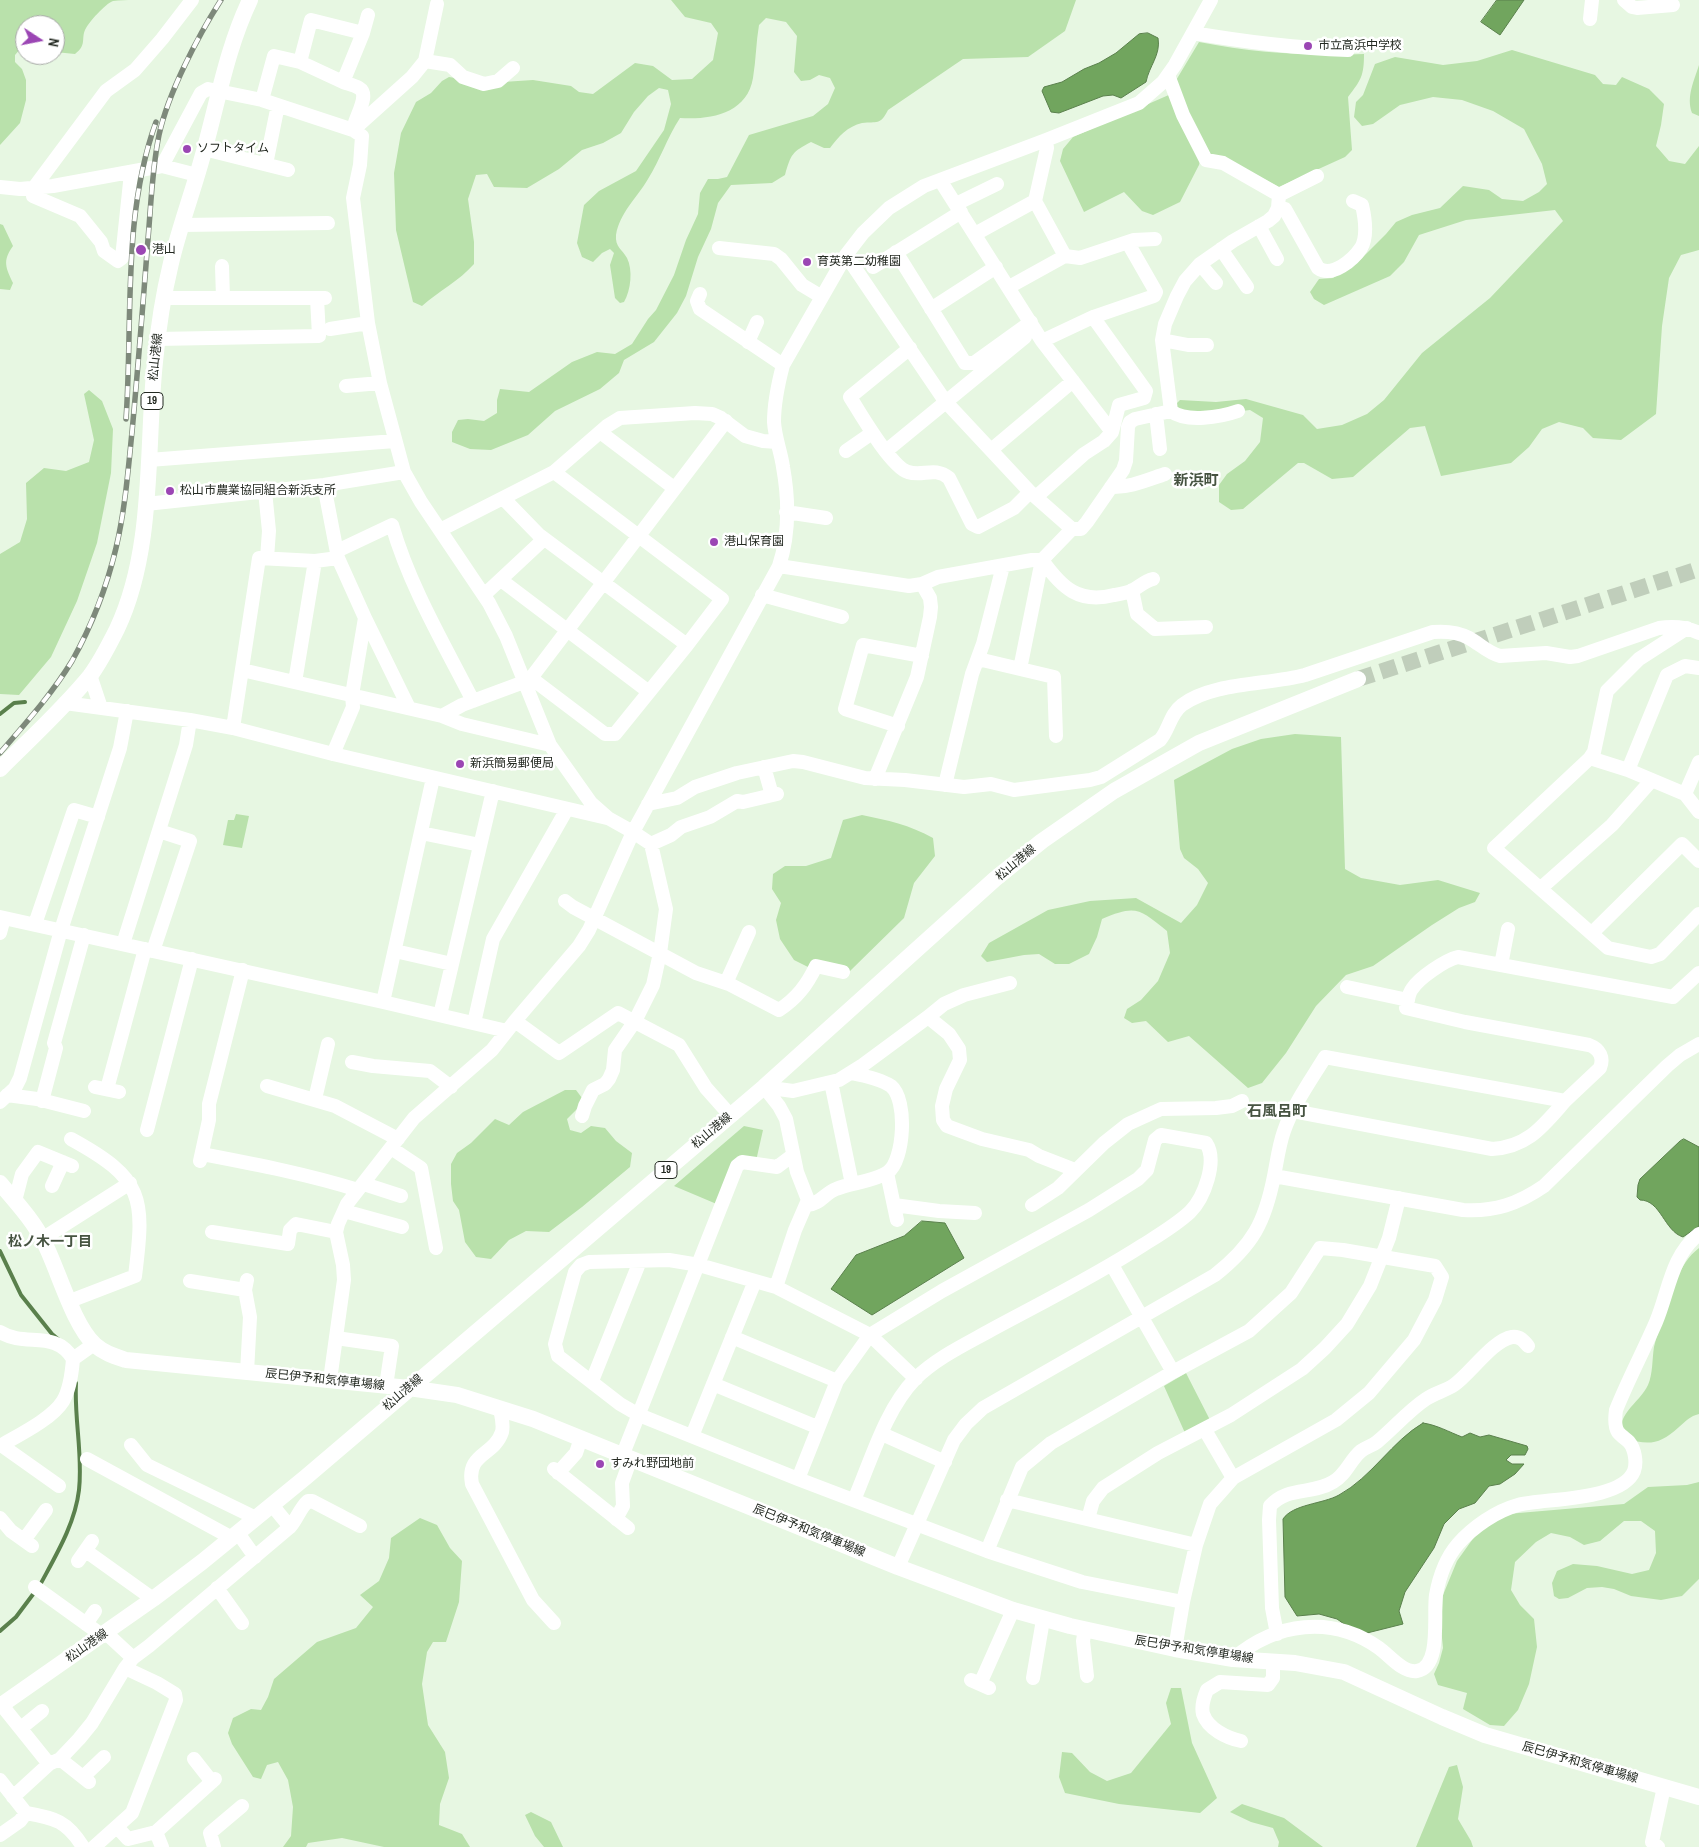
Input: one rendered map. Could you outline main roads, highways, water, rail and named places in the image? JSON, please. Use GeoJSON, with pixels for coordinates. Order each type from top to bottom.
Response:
{"type":"FeatureCollection","features":[{"type":"Feature","properties":{"kind":"main road","name":"松山港線"},"geometry":{"type":"LineString","coordinates":[[0,769],[90,675],[118,627],[130,594],[138,562],[146,504],[157,339],[163,298],[171,262],[197,175],[232,44],[250,0]]}},
{"type":"Feature","properties":{"kind":"main road","name":"松山港線"},"geometry":{"type":"LineString","coordinates":[[1,1705],[153,1599],[272,1505],[764,1087],[996,879],[1042,841],[1078,814],[1151,769],[1199,743],[1358,679]]}},
{"type":"Feature","properties":{"kind":"main road","name":"辰巳伊予和気停車場線"},"geometry":{"type":"LineString","coordinates":[[0,1183],[42,1239],[79,1323],[94,1344],[104,1352],[126,1360],[409,1388],[457,1395],[500,1408],[581,1438],[898,1567],[1043,1620],[1176,1649],[1233,1659],[1295,1663],[1344,1672],[1485,1735],[1699,1797]]}},
{"type":"Feature","properties":{"kind":"waterway"},"geometry":{"type":"LineString","coordinates":[[0,714],[14,703],[25,702]]}},
{"type":"Feature","properties":{"kind":"waterway"},"geometry":{"type":"LineString","coordinates":[[0,1251],[21,1295],[58,1339]]}},
{"type":"Feature","properties":{"kind":"waterway"},"geometry":{"type":"LineString","coordinates":[[40,1585],[64,1539],[77,1503],[80,1463],[76,1383]]}},
{"type":"Feature","properties":{"kind":"waterway"},"geometry":{"type":"LineString","coordinates":[[0,1631],[16,1617],[34,1593]]}},
{"type":"Feature","properties":{"kind":"tunnel"},"geometry":{"type":"LineString","coordinates":[[1358,679],[1699,569]]}},
{"type":"Feature","properties":{"kind":"railway"},"geometry":{"type":"LineString","coordinates":[[0,753],[47,697],[72,661],[92,620],[112,562],[122,519],[128,476],[152,187],[159,135],[169,101],[185,65],[221,0]]}},
{"type":"Feature","properties":{"kind":"railway"},"geometry":{"type":"LineString","coordinates":[[126,419],[133,231],[145,158],[156,122]]}},
{"type":"Feature","properties":{"kind":"place","name":"市立高浜中学校"},"geometry":{"type":"Point","coordinates":[1308,46]}},
{"type":"Feature","properties":{"kind":"place","name":"ソフトタイム"},"geometry":{"type":"Point","coordinates":[187,149]}},
{"type":"Feature","properties":{"kind":"place","name":"港山"},"geometry":{"type":"Point","coordinates":[141,250]}},
{"type":"Feature","properties":{"kind":"place","name":"育英第二幼稚園"},"geometry":{"type":"Point","coordinates":[807,262]}},
{"type":"Feature","properties":{"kind":"place","name":"松山市農業協同組合新浜支所"},"geometry":{"type":"Point","coordinates":[170,491]}},
{"type":"Feature","properties":{"kind":"place","name":"港山保育園"},"geometry":{"type":"Point","coordinates":[714,542]}},
{"type":"Feature","properties":{"kind":"place","name":"新浜簡易郵便局"},"geometry":{"type":"Point","coordinates":[460,764]}},
{"type":"Feature","properties":{"kind":"place","name":"すみれ野団地前"},"geometry":{"type":"Point","coordinates":[600,1464]}},
{"type":"Feature","properties":{"kind":"district","name":"新浜町"},"geometry":{"type":"Point","coordinates":[1196,481]}},
{"type":"Feature","properties":{"kind":"district","name":"石風呂町"},"geometry":{"type":"Point","coordinates":[1277,1112]}},
{"type":"Feature","properties":{"kind":"district","name":"松ノ木一丁目"},"geometry":{"type":"Point","coordinates":[50,1242]}}]}
